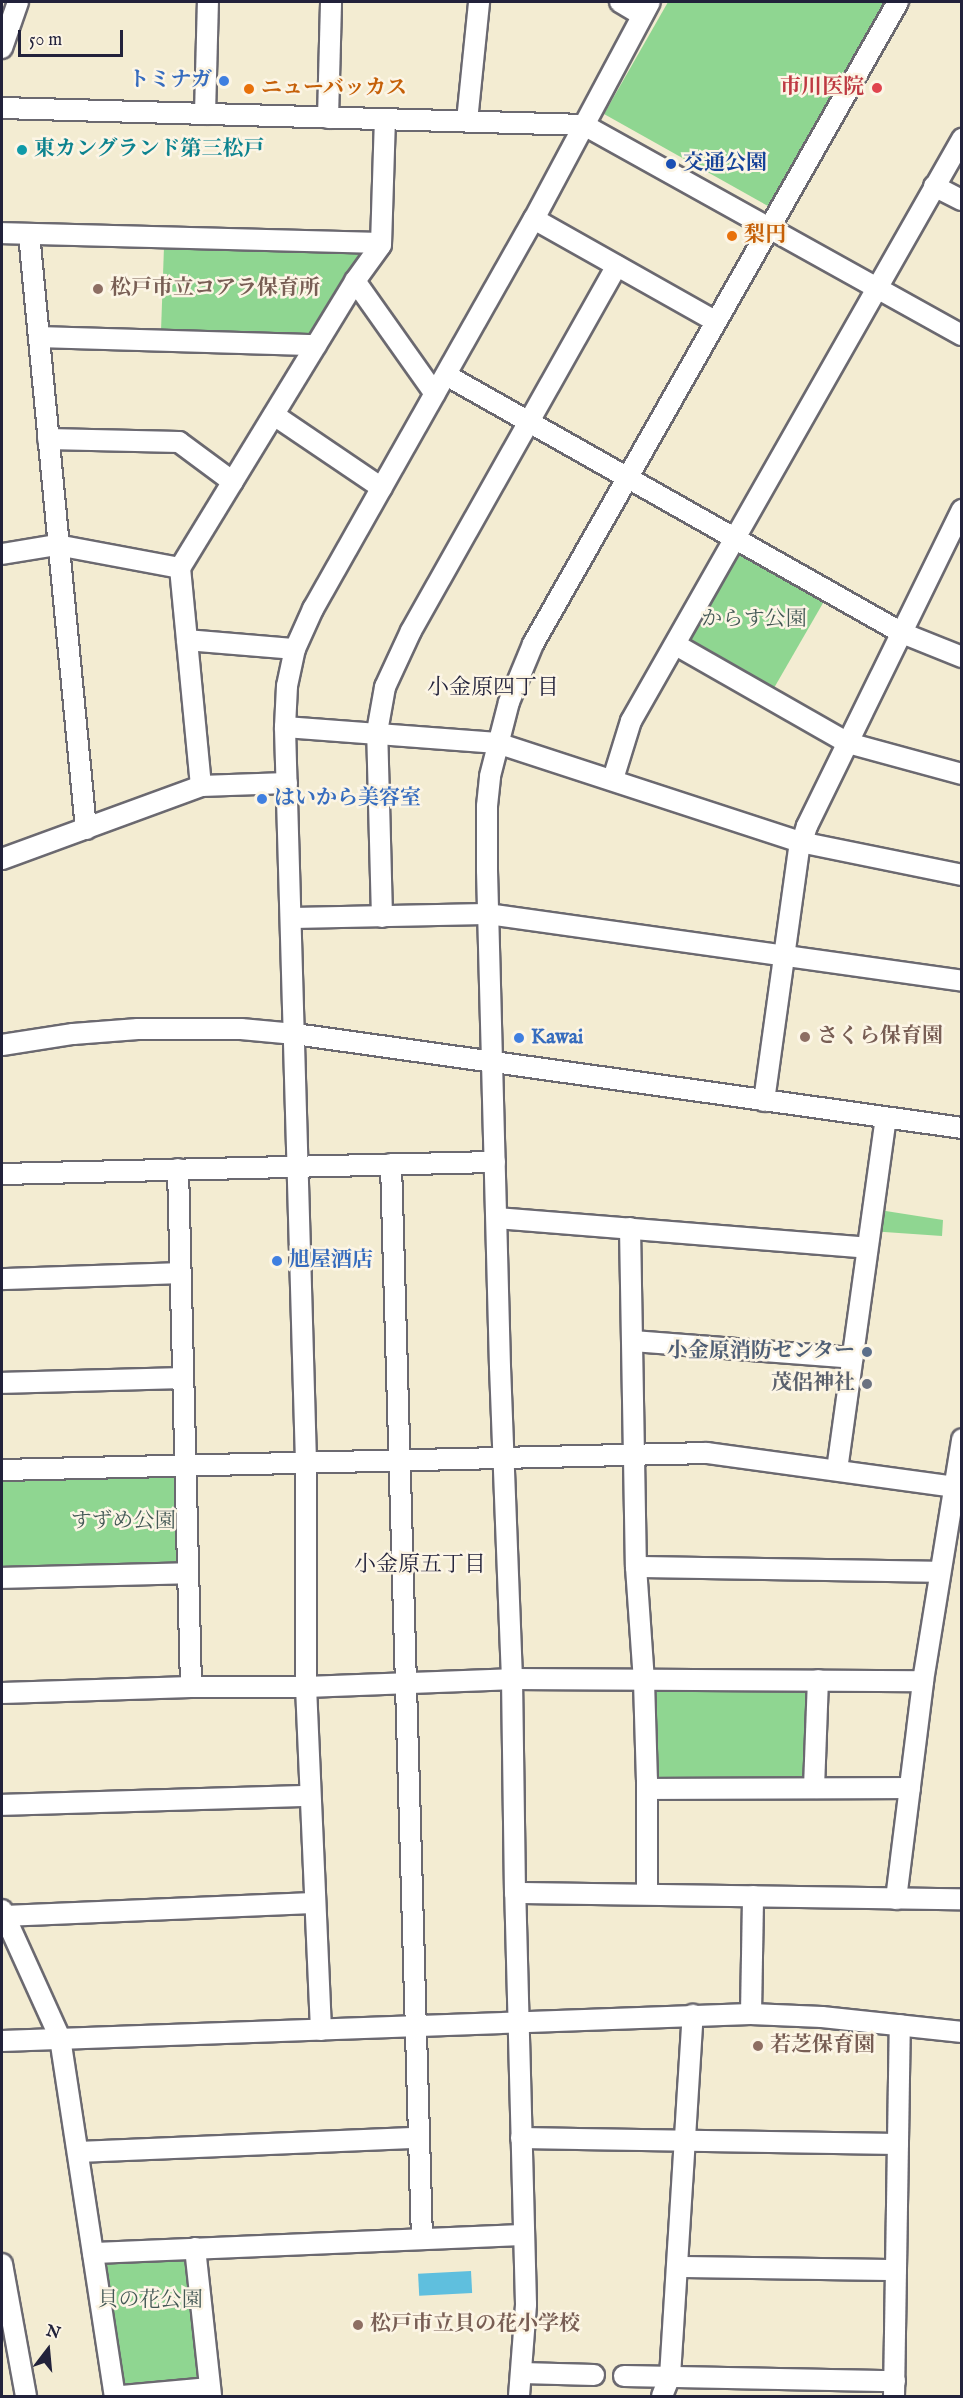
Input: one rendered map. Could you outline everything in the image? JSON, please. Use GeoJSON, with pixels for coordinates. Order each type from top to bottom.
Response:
{"type":"FeatureCollection","features":[{"type":"Feature","properties":{"kind":"street"},"geometry":{"type":"LineString","coordinates":[[2,48],[18,2]]}},
{"type":"Feature","properties":{"kind":"street"},"geometry":{"type":"LineString","coordinates":[[205,114],[208,2]]}},
{"type":"Feature","properties":{"kind":"street"},"geometry":{"type":"LineString","coordinates":[[328,118],[331,2]]}},
{"type":"Feature","properties":{"kind":"street"},"geometry":{"type":"LineString","coordinates":[[467,121],[479,2]]}},
{"type":"Feature","properties":{"kind":"street"},"geometry":{"type":"LineString","coordinates":[[321,2030],[306,1687],[306,1462],[285,727],[286,686],[295,649],[313,609],[534,219],[646,8],[620,2]]}},
{"type":"Feature","properties":{"kind":"street"},"geometry":{"type":"LineString","coordinates":[[519,2397],[526,2327],[514,1893],[512,1679],[503,1457],[488,914],[487,806],[497,742],[518,676],[533,644],[898,2]]}},
{"type":"Feature","properties":{"kind":"street"},"geometry":{"type":"LineString","coordinates":[[2,108],[584,125],[962,335]]}},
{"type":"Feature","properties":{"kind":"street"},"geometry":{"type":"LineString","coordinates":[[201,786],[180,568],[355,281],[381,243],[385,119]]}},
{"type":"Feature","properties":{"kind":"street"},"geometry":{"type":"LineString","coordinates":[[613,779],[631,721],[962,139]]}},
{"type":"Feature","properties":{"kind":"street"},"geometry":{"type":"LineString","coordinates":[[934,186],[962,200]]}},
{"type":"Feature","properties":{"kind":"street"},"geometry":{"type":"LineString","coordinates":[[534,219],[715,321]]}},
{"type":"Feature","properties":{"kind":"street"},"geometry":{"type":"LineString","coordinates":[[2,233],[381,243]]}},
{"type":"Feature","properties":{"kind":"street"},"geometry":{"type":"LineString","coordinates":[[28,234],[86,829]]}},
{"type":"Feature","properties":{"kind":"street"},"geometry":{"type":"LineString","coordinates":[[382,917],[377,732],[385,687],[396,658],[617,266]]}},
{"type":"Feature","properties":{"kind":"street"},"geometry":{"type":"LineString","coordinates":[[355,281],[435,394]]}},
{"type":"Feature","properties":{"kind":"street"},"geometry":{"type":"LineString","coordinates":[[39,337],[316,345]]}},
{"type":"Feature","properties":{"kind":"street"},"geometry":{"type":"LineString","coordinates":[[446,375],[902,633],[962,657]]}},
{"type":"Feature","properties":{"kind":"street"},"geometry":{"type":"LineString","coordinates":[[273,415],[382,488]]}},
{"type":"Feature","properties":{"kind":"street"},"geometry":{"type":"LineString","coordinates":[[48,439],[179,442],[233,482]]}},
{"type":"Feature","properties":{"kind":"street"},"geometry":{"type":"LineString","coordinates":[[764,1101],[801,842],[960,515]]}},
{"type":"Feature","properties":{"kind":"street"},"geometry":{"type":"LineString","coordinates":[[2,554],[57,545],[180,568]]}},
{"type":"Feature","properties":{"kind":"street"},"geometry":{"type":"LineString","coordinates":[[188,640],[295,649]]}},
{"type":"Feature","properties":{"kind":"street"},"geometry":{"type":"LineString","coordinates":[[676,645],[848,742],[962,774]]}},
{"type":"Feature","properties":{"kind":"street"},"geometry":{"type":"LineString","coordinates":[[285,727],[497,742],[801,842],[962,875]]}},
{"type":"Feature","properties":{"kind":"street"},"geometry":{"type":"LineString","coordinates":[[2,859],[201,786],[287,783]]}},
{"type":"Feature","properties":{"kind":"street"},"geometry":{"type":"LineString","coordinates":[[291,918],[488,914],[962,981]]}},
{"type":"Feature","properties":{"kind":"street"},"geometry":{"type":"LineString","coordinates":[[2,1044],[73,1034],[138,1029],[231,1029],[295,1034],[962,1128]]}},
{"type":"Feature","properties":{"kind":"street"},"geometry":{"type":"LineString","coordinates":[[837,1470],[886,1118]]}},
{"type":"Feature","properties":{"kind":"street"},"geometry":{"type":"LineString","coordinates":[[2,1174],[495,1162]]}},
{"type":"Feature","properties":{"kind":"street"},"geometry":{"type":"LineString","coordinates":[[391,1164],[422,2238]]}},
{"type":"Feature","properties":{"kind":"street"},"geometry":{"type":"LineString","coordinates":[[178,1169],[191,1687]]}},
{"type":"Feature","properties":{"kind":"street"},"geometry":{"type":"LineString","coordinates":[[497,1218],[867,1248]]}},
{"type":"Feature","properties":{"kind":"street"},"geometry":{"type":"LineString","coordinates":[[630,1228],[636,1455],[636,1567],[644,1681],[647,1894]]}},
{"type":"Feature","properties":{"kind":"street"},"geometry":{"type":"LineString","coordinates":[[2,1278],[180,1273]]}},
{"type":"Feature","properties":{"kind":"street"},"geometry":{"type":"LineString","coordinates":[[633,1341],[852,1358]]}},
{"type":"Feature","properties":{"kind":"street"},"geometry":{"type":"LineString","coordinates":[[2,1383],[183,1378]]}},
{"type":"Feature","properties":{"kind":"street"},"geometry":{"type":"LineString","coordinates":[[896,1899],[923,1681],[939,1572],[958,1487],[962,1439]]}},
{"type":"Feature","properties":{"kind":"street"},"geometry":{"type":"LineString","coordinates":[[2,1470],[707,1453],[958,1487]]}},
{"type":"Feature","properties":{"kind":"street"},"geometry":{"type":"LineString","coordinates":[[636,1567],[939,1572]]}},
{"type":"Feature","properties":{"kind":"street"},"geometry":{"type":"LineString","coordinates":[[2,1578],[187,1573]]}},
{"type":"Feature","properties":{"kind":"street"},"geometry":{"type":"LineString","coordinates":[[2,1693],[191,1687],[306,1687],[512,1679],[923,1681]]}},
{"type":"Feature","properties":{"kind":"street"},"geometry":{"type":"LineString","coordinates":[[814,1788],[818,1680]]}},
{"type":"Feature","properties":{"kind":"street"},"geometry":{"type":"LineString","coordinates":[[646,1789],[910,1788]]}},
{"type":"Feature","properties":{"kind":"street"},"geometry":{"type":"LineString","coordinates":[[2,1805],[310,1796]]}},
{"type":"Feature","properties":{"kind":"street"},"geometry":{"type":"LineString","coordinates":[[514,1893],[962,1899]]}},
{"type":"Feature","properties":{"kind":"street"},"geometry":{"type":"LineString","coordinates":[[751,2014],[753,1896]]}},
{"type":"Feature","properties":{"kind":"street"},"geometry":{"type":"LineString","coordinates":[[115,2397],[60,2038],[3,1913],[315,1903]]}},
{"type":"Feature","properties":{"kind":"street"},"geometry":{"type":"LineString","coordinates":[[2,2041],[751,2014],[822,2017],[962,2032]]}},
{"type":"Feature","properties":{"kind":"street"},"geometry":{"type":"LineString","coordinates":[[662,2397],[670,2376],[693,2015]]}},
{"type":"Feature","properties":{"kind":"street"},"geometry":{"type":"LineString","coordinates":[[624,2376],[670,2376],[894,2389],[900,2025]]}},
{"type":"Feature","properties":{"kind":"street"},"geometry":{"type":"LineString","coordinates":[[78,2152],[418,2138]]}},
{"type":"Feature","properties":{"kind":"street"},"geometry":{"type":"LineString","coordinates":[[521,2138],[898,2144]]}},
{"type":"Feature","properties":{"kind":"street"},"geometry":{"type":"LineString","coordinates":[[93,2253],[524,2235]]}},
{"type":"Feature","properties":{"kind":"street"},"geometry":{"type":"LineString","coordinates":[[122,2397],[211,2392],[195,2248]]}},
{"type":"Feature","properties":{"kind":"street"},"geometry":{"type":"LineString","coordinates":[[2,2264],[26,2397]]}},
{"type":"Feature","properties":{"kind":"street"},"geometry":{"type":"LineString","coordinates":[[678,2267],[896,2270]]}},
{"type":"Feature","properties":{"kind":"street"},"geometry":{"type":"LineString","coordinates":[[522,2373],[594,2375]]}},
{"type":"Feature","properties":{"kind":"green space"},"geometry":{"type":"Polygon","coordinates":[[[668,2],[884,2],[768,206],[604,114],[668,2]]]}},
{"type":"Feature","properties":{"kind":"green space"},"geometry":{"type":"Polygon","coordinates":[[[168,244],[363,248],[365,256],[315,335],[306,337],[161,331],[164,247],[168,244]]]}},
{"type":"Feature","properties":{"kind":"green space","name":"からす公園"},"geometry":{"type":"Polygon","coordinates":[[[737,546],[826,598],[773,690],[684,639],[737,546]]]}},
{"type":"Feature","properties":{"kind":"green space"},"geometry":{"type":"Polygon","coordinates":[[[873,1209],[943,1220],[942,1236],[870,1231],[873,1209]]]}},
{"type":"Feature","properties":{"kind":"green space","name":"すずめ公園"},"geometry":{"type":"Polygon","coordinates":[[[175,1473],[179,1476],[182,1562],[176,1568],[2,1572],[2,1478],[175,1473]]]}},
{"type":"Feature","properties":{"kind":"green space"},"geometry":{"type":"Polygon","coordinates":[[[644,1680],[807,1680],[807,1782],[644,1782],[644,1680]]]}},
{"type":"Feature","properties":{"kind":"green space","name":"貝の花公園"},"geometry":{"type":"Polygon","coordinates":[[[190,2257],[200,2382],[119,2387],[100,2264],[105,2258],[190,2257]]]}},
{"type":"Feature","properties":{"kind":"water"},"geometry":{"type":"Polygon","coordinates":[[[471,2271],[472,2293],[419,2296],[418,2274],[471,2271]]]}},
{"type":"Feature","properties":{"kind":"place","name":"トミナガ"},"geometry":{"type":"Point","coordinates":[224,81]}},
{"type":"Feature","properties":{"kind":"place","name":"市川医院"},"geometry":{"type":"Point","coordinates":[877,88]}},
{"type":"Feature","properties":{"kind":"place","name":"ニューバッカス"},"geometry":{"type":"Point","coordinates":[249,89]}},
{"type":"Feature","properties":{"kind":"place","name":"東カングランド第三松戸"},"geometry":{"type":"Point","coordinates":[22,150]}},
{"type":"Feature","properties":{"kind":"place","name":"交通公園"},"geometry":{"type":"Point","coordinates":[671,164]}},
{"type":"Feature","properties":{"kind":"place","name":"梨円"},"geometry":{"type":"Point","coordinates":[732,236]}},
{"type":"Feature","properties":{"kind":"place","name":"松戸市立コアラ保育所"},"geometry":{"type":"Point","coordinates":[98,289]}},
{"type":"Feature","properties":{"kind":"place","name":"はいから美容室"},"geometry":{"type":"Point","coordinates":[262,799]}},
{"type":"Feature","properties":{"kind":"place","name":"さくら保育園"},"geometry":{"type":"Point","coordinates":[805,1037]}},
{"type":"Feature","properties":{"kind":"place","name":"Kawai"},"geometry":{"type":"Point","coordinates":[519,1038]}},
{"type":"Feature","properties":{"kind":"place","name":"旭屋酒店"},"geometry":{"type":"Point","coordinates":[277,1261]}},
{"type":"Feature","properties":{"kind":"place","name":"小金原消防センター"},"geometry":{"type":"Point","coordinates":[867,1352]}},
{"type":"Feature","properties":{"kind":"place","name":"茂侶神社"},"geometry":{"type":"Point","coordinates":[867,1384]}},
{"type":"Feature","properties":{"kind":"place","name":"若芝保育園"},"geometry":{"type":"Point","coordinates":[758,2046]}},
{"type":"Feature","properties":{"kind":"place","name":"松戸市立貝の花小学校"},"geometry":{"type":"Point","coordinates":[358,2325]}},
{"type":"Feature","properties":{"kind":"district","name":"小金原四丁目"},"geometry":{"type":"Point","coordinates":[493,689]}},
{"type":"Feature","properties":{"kind":"district","name":"小金原五丁目"},"geometry":{"type":"Point","coordinates":[420,1566]}}]}
